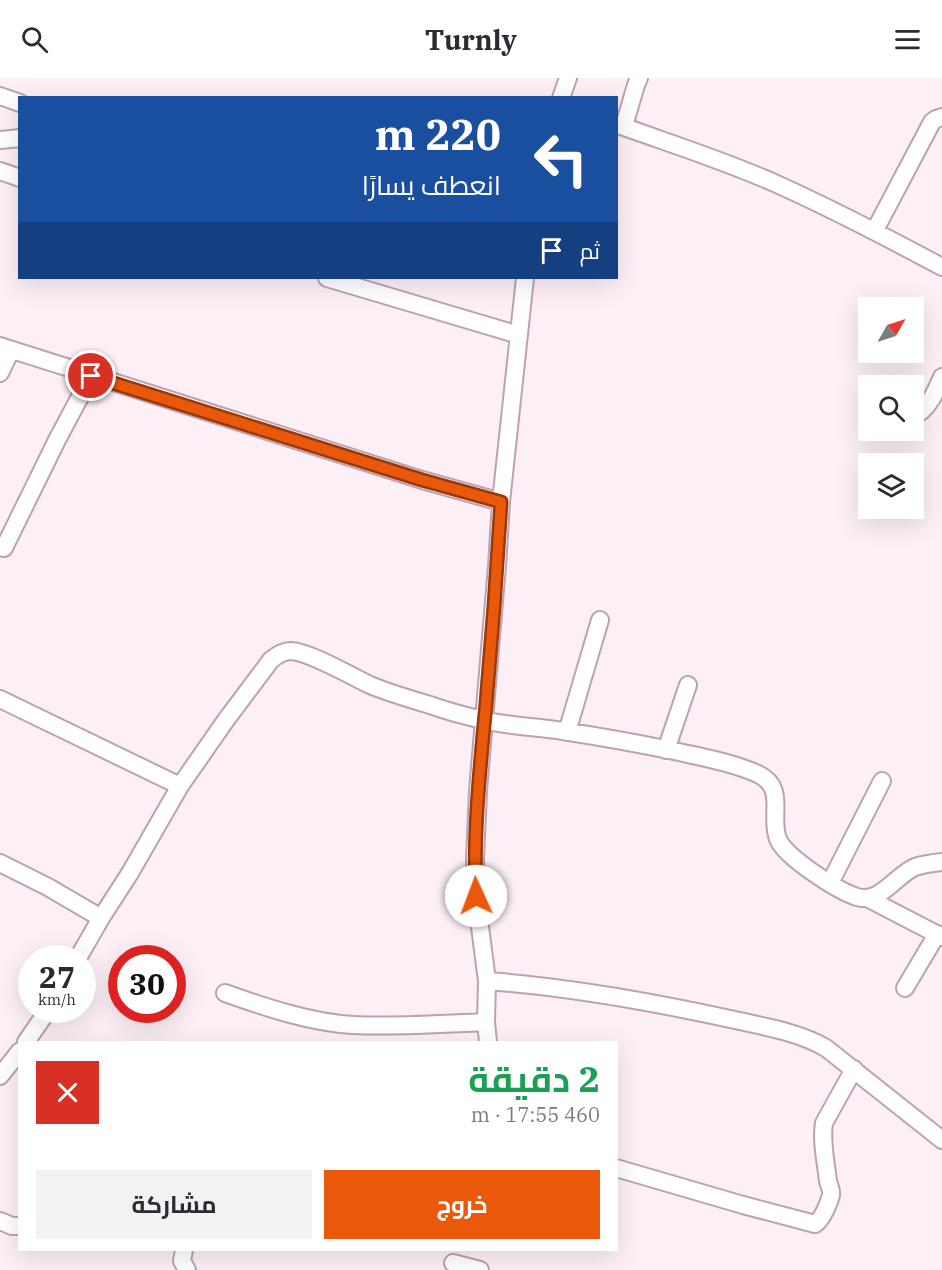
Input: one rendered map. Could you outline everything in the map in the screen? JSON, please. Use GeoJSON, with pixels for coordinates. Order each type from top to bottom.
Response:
{"type":"FeatureCollection","features":[{"type":"Feature","properties":{"kind":"street"},"geometry":{"type":"LineString","coordinates":[[562,96],[568,78]]}},
{"type":"Feature","properties":{"kind":"street"},"geometry":{"type":"LineString","coordinates":[[639,78],[620,125],[778,185],[875,230],[942,267]]}},
{"type":"Feature","properties":{"kind":"street"},"geometry":{"type":"LineString","coordinates":[[0,96],[18,102]]}},
{"type":"Feature","properties":{"kind":"street"},"geometry":{"type":"LineString","coordinates":[[875,230],[932,122],[942,117]]}},
{"type":"Feature","properties":{"kind":"street"},"geometry":{"type":"LineString","coordinates":[[0,140],[18,138]]}},
{"type":"Feature","properties":{"kind":"street"},"geometry":{"type":"LineString","coordinates":[[0,171],[18,177]]}},
{"type":"Feature","properties":{"kind":"street"},"geometry":{"type":"LineString","coordinates":[[330,279],[519,335]]}},
{"type":"Feature","properties":{"kind":"street"},"geometry":{"type":"LineString","coordinates":[[488,1041],[487,981],[476,896],[478,791],[501,502],[525,279]]}},
{"type":"Feature","properties":{"kind":"street"},"geometry":{"type":"LineString","coordinates":[[0,373],[5,348],[422,480],[501,502]]}},
{"type":"Feature","properties":{"kind":"street"},"geometry":{"type":"LineString","coordinates":[[4,548],[91,376]]}},
{"type":"Feature","properties":{"kind":"street"},"geometry":{"type":"LineString","coordinates":[[924,408],[942,377]]}},
{"type":"Feature","properties":{"kind":"street"},"geometry":{"type":"LineString","coordinates":[[567,732],[600,620]]}},
{"type":"Feature","properties":{"kind":"street"},"geometry":{"type":"LineString","coordinates":[[85,945],[180,786],[271,660],[287,651],[294,651],[316,659],[373,686],[484,720],[666,750],[723,762],[758,775],[765,779],[775,791],[775,827],[780,844],[786,852],[830,883],[860,898],[875,896],[915,867],[942,862]]}},
{"type":"Feature","properties":{"kind":"street"},"geometry":{"type":"LineString","coordinates":[[666,750],[688,685]]}},
{"type":"Feature","properties":{"kind":"street"},"geometry":{"type":"LineString","coordinates":[[0,699],[180,786]]}},
{"type":"Feature","properties":{"kind":"street"},"geometry":{"type":"LineString","coordinates":[[830,883],[882,781]]}},
{"type":"Feature","properties":{"kind":"street"},"geometry":{"type":"LineString","coordinates":[[0,863],[48,887],[101,918]]}},
{"type":"Feature","properties":{"kind":"street"},"geometry":{"type":"LineString","coordinates":[[867,898],[939,935],[905,988]]}},
{"type":"Feature","properties":{"kind":"street"},"geometry":{"type":"LineString","coordinates":[[487,981],[586,992],[678,1008],[813,1040],[854,1069],[942,1140]]}},
{"type":"Feature","properties":{"kind":"street"},"geometry":{"type":"LineString","coordinates":[[225,993],[258,1005],[311,1019],[352,1025],[486,1022]]}},
{"type":"Feature","properties":{"kind":"street"},"geometry":{"type":"LineString","coordinates":[[27,1041],[39,1023]]}},
{"type":"Feature","properties":{"kind":"street"},"geometry":{"type":"LineString","coordinates":[[0,1076],[18,1054]]}},
{"type":"Feature","properties":{"kind":"street"},"geometry":{"type":"LineString","coordinates":[[618,1169],[815,1224],[819,1221],[831,1194],[824,1145],[824,1123],[854,1069]]}},
{"type":"Feature","properties":{"kind":"street"},"geometry":{"type":"LineString","coordinates":[[0,1221],[18,1226]]}},
{"type":"Feature","properties":{"kind":"street"},"geometry":{"type":"LineString","coordinates":[[184,1251],[182,1261],[187,1270]]}},
{"type":"Feature","properties":{"kind":"street"},"geometry":{"type":"LineString","coordinates":[[454,1261],[480,1270]]}},
{"type":"Feature","properties":{"kind":"route"},"geometry":{"type":"LineString","coordinates":[[91,376],[422,480],[501,502],[478,791],[476,896]]}}]}
